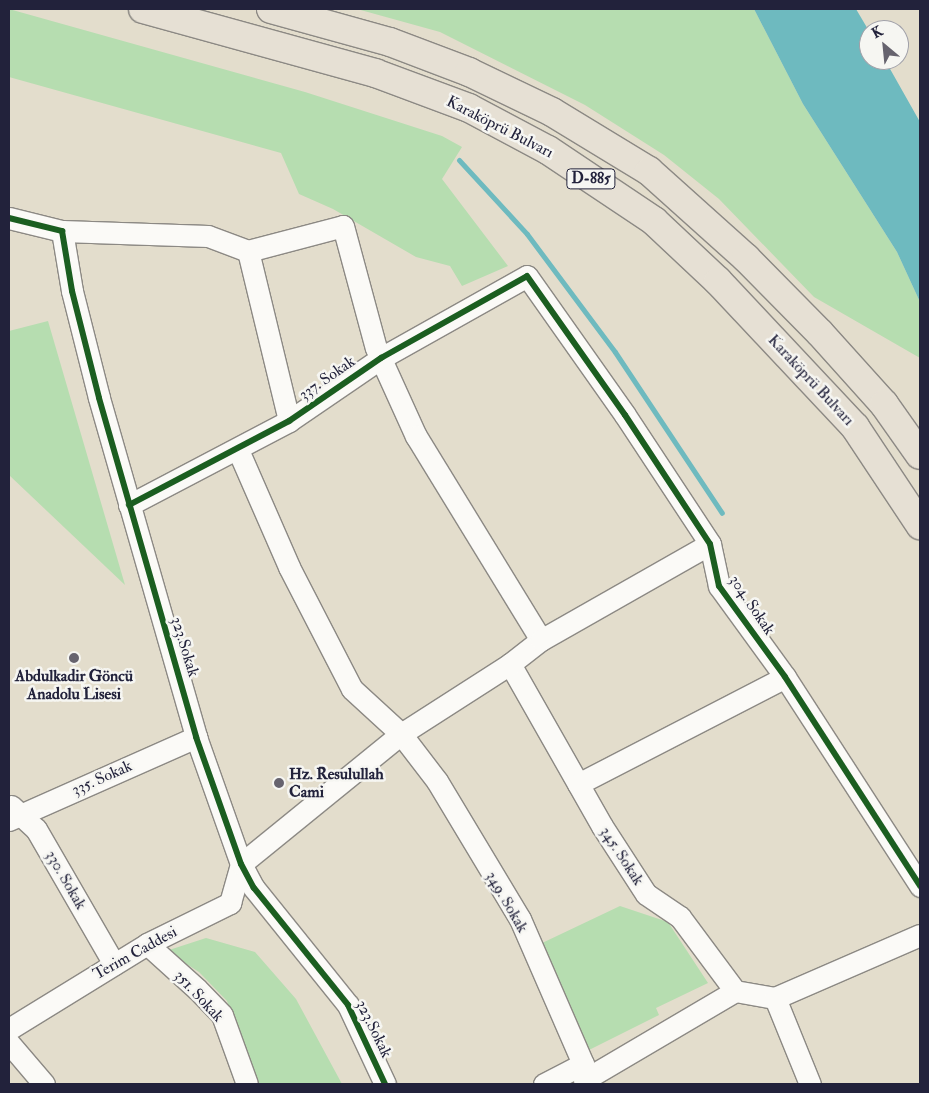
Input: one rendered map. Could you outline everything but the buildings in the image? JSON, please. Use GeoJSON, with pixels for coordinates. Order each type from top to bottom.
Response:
{"type":"FeatureCollection","features":[{"type":"Feature","properties":{"kind":"highway","name":"Karaköprü Bulvarı"},"geometry":{"type":"LineString","coordinates":[[143,9],[375,73],[469,108],[564,161],[654,221],[738,302],[855,427],[920,525]]}},
{"type":"Feature","properties":{"kind":"highway","name":"D-885"},"geometry":{"type":"LineString","coordinates":[[271,9],[390,42],[469,72],[552,112],[648,171],[746,258],[820,333],[884,404],[920,455]]}},
{"type":"Feature","properties":{"kind":"street"},"geometry":{"type":"LineString","coordinates":[[9,218],[62,231],[208,236],[248,251],[343,226],[367,322],[416,436],[541,640]]}},
{"type":"Feature","properties":{"kind":"street","name":"323.Sokak"},"geometry":{"type":"LineString","coordinates":[[62,231],[72,291],[129,505],[196,737],[241,864],[254,888],[348,1006],[385,1084]]}},
{"type":"Feature","properties":{"kind":"street"},"geometry":{"type":"LineString","coordinates":[[248,251],[289,421]]}},
{"type":"Feature","properties":{"kind":"street","name":"337. Sokak"},"geometry":{"type":"LineString","coordinates":[[129,505],[238,450],[289,421],[381,358],[527,276],[535,288]]}},
{"type":"Feature","properties":{"kind":"street","name":"304. Sokak"},"geometry":{"type":"LineString","coordinates":[[535,288],[625,415],[710,544],[719,586],[785,677],[920,886]]}},
{"type":"Feature","properties":{"kind":"street","name":"349. Sokak"},"geometry":{"type":"LineString","coordinates":[[238,450],[289,567],[352,689],[401,734],[437,781],[520,919],[584,1076]]}},
{"type":"Feature","properties":{"kind":"street"},"geometry":{"type":"LineString","coordinates":[[241,864],[401,734],[510,664],[541,640],[710,544]]}},
{"type":"Feature","properties":{"kind":"street","name":"345. Sokak"},"geometry":{"type":"LineString","coordinates":[[510,664],[578,784],[646,894],[680,917],[735,991]]}},
{"type":"Feature","properties":{"kind":"street"},"geometry":{"type":"LineString","coordinates":[[578,784],[785,677]]}},
{"type":"Feature","properties":{"kind":"street","name":"335. Sokak"},"geometry":{"type":"LineString","coordinates":[[12,813],[196,737]]}},
{"type":"Feature","properties":{"kind":"street","name":"330. Sokak"},"geometry":{"type":"LineString","coordinates":[[12,813],[36,830],[114,964]]}},
{"type":"Feature","properties":{"kind":"street","name":"Terim Caddesi"},"geometry":{"type":"LineString","coordinates":[[9,1029],[147,944],[230,903],[241,864]]}},
{"type":"Feature","properties":{"kind":"street"},"geometry":{"type":"LineString","coordinates":[[544,1084],[584,1076],[735,991],[775,998],[920,935]]}},
{"type":"Feature","properties":{"kind":"street","name":"351. Sokak"},"geometry":{"type":"LineString","coordinates":[[147,944],[198,988],[222,1015],[247,1084]]}},
{"type":"Feature","properties":{"kind":"street"},"geometry":{"type":"LineString","coordinates":[[775,998],[810,1084]]}},
{"type":"Feature","properties":{"kind":"street"},"geometry":{"type":"LineString","coordinates":[[9,1043],[44,1084]]}},
{"type":"Feature","properties":{"kind":"green space"},"geometry":{"type":"Polygon","coordinates":[[[9,9],[305,92],[442,136],[462,147],[442,179],[508,266],[462,286],[450,266],[416,257],[333,209],[299,194],[281,153],[9,77],[9,9]]]}},
{"type":"Feature","properties":{"kind":"green space"},"geometry":{"type":"Polygon","coordinates":[[[357,9],[754,9],[803,104],[897,252],[920,302],[920,358],[814,297],[719,199],[664,155],[585,105],[440,32],[357,9]]]}},
{"type":"Feature","properties":{"kind":"green space"},"geometry":{"type":"Polygon","coordinates":[[[48,321],[125,585],[9,475],[9,331],[48,321]]]}},
{"type":"Feature","properties":{"kind":"green space"},"geometry":{"type":"Polygon","coordinates":[[[620,906],[668,922],[708,983],[656,1008],[659,1015],[589,1050],[540,944],[620,906]]]}},
{"type":"Feature","properties":{"kind":"green space"},"geometry":{"type":"Polygon","coordinates":[[[206,938],[255,952],[296,999],[342,1084],[255,1084],[227,1001],[199,972],[166,951],[206,938]]]}},
{"type":"Feature","properties":{"kind":"water"},"geometry":{"type":"Polygon","coordinates":[[[754,9],[856,9],[862,20],[859,20],[859,70],[891,70],[920,122],[920,302],[897,252],[803,104],[754,9]]]}},
{"type":"Feature","properties":{"kind":"waterway"},"geometry":{"type":"LineString","coordinates":[[459,160],[527,234],[615,352],[722,513]]}},
{"type":"Feature","properties":{"kind":"cycle path"},"geometry":{"type":"LineString","coordinates":[[9,218],[62,231],[72,291],[99,398],[196,737],[241,864],[254,888],[348,1005],[385,1084]]}},
{"type":"Feature","properties":{"kind":"cycle path"},"geometry":{"type":"LineString","coordinates":[[129,505],[289,421],[381,358],[527,276],[625,415],[710,544],[719,586],[785,677],[920,886]]}},
{"type":"Feature","properties":{"kind":"place","name":"Abdulkadir Göncü Anadolu Lisesi"},"geometry":{"type":"Point","coordinates":[74,658]}},
{"type":"Feature","properties":{"kind":"place","name":"Hz. Resulullah Cami"},"geometry":{"type":"Point","coordinates":[279,783]}}]}
